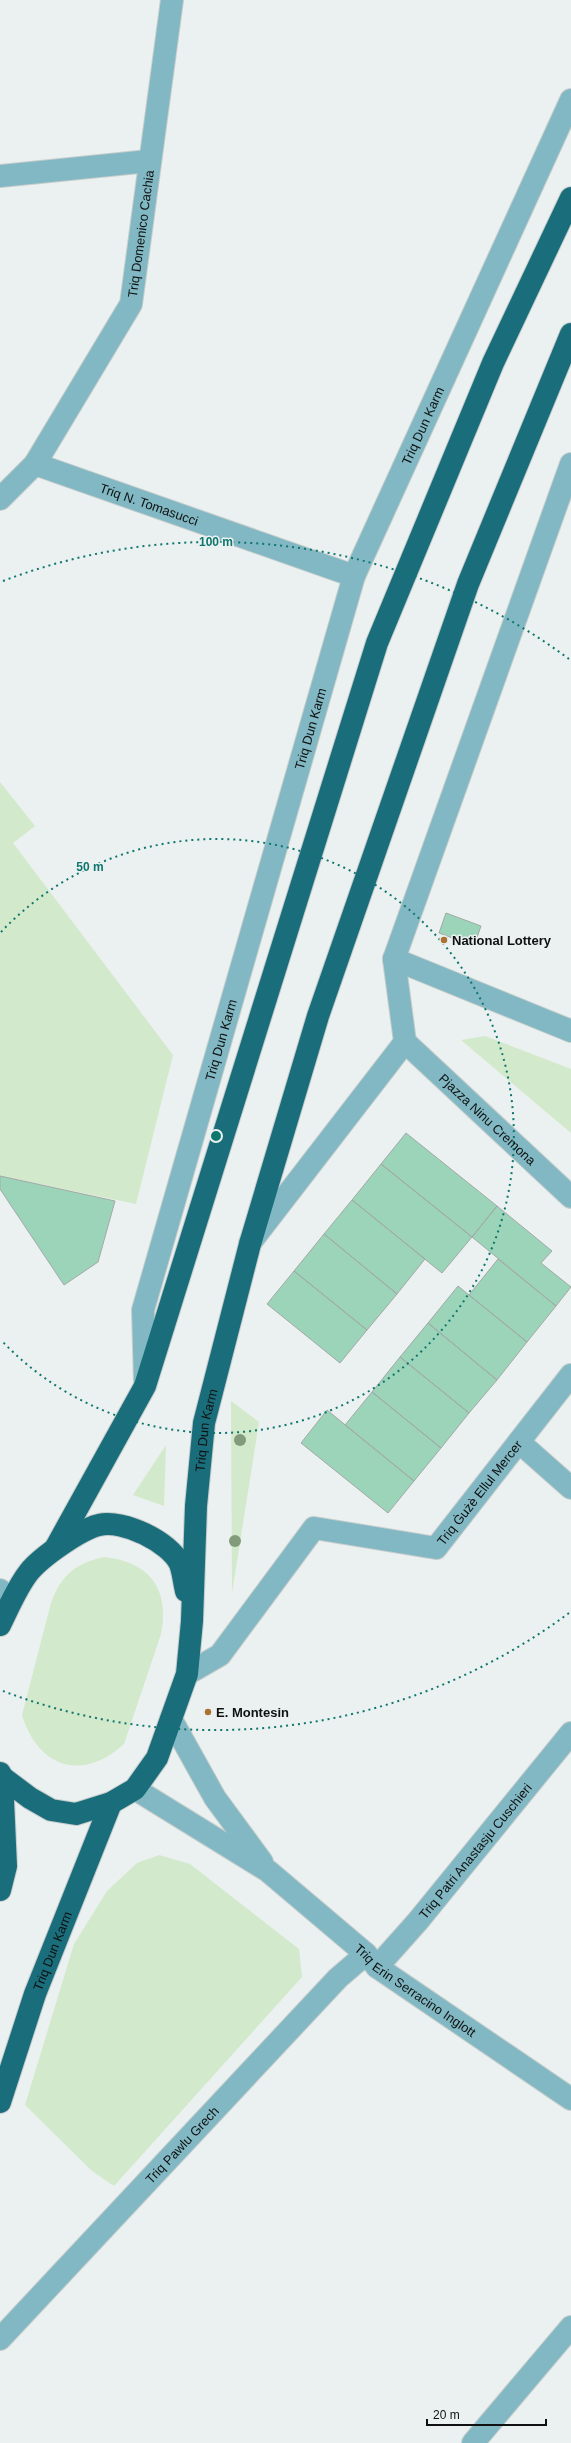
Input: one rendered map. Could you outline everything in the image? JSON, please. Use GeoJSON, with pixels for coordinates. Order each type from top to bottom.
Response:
{"type":"FeatureCollection","features":[{"type":"Feature","properties":{"kind":"highway","name":"Triq Dun Karm"},"geometry":{"type":"LineString","coordinates":[[56,1547],[145,1386],[377,643],[493,363],[571,198]]}},
{"type":"Feature","properties":{"kind":"highway","name":"Triq Dun Karm"},"geometry":{"type":"LineString","coordinates":[[1,1775],[30,1798],[51,1810],[76,1814],[111,1803],[135,1789],[157,1758],[187,1674],[192,1622],[196,1506],[204,1423],[250,1244],[318,1016],[468,584],[571,334]]}},
{"type":"Feature","properties":{"kind":"highway","name":"Triq Dun Karm"},"geometry":{"type":"LineString","coordinates":[[0,1625],[6,1595],[29,1572],[56,1547],[100,1525],[119,1526],[142,1533],[162,1543],[180,1564],[192,1622]]}},
{"type":"Feature","properties":{"kind":"highway","name":"Triq Dun Karm"},"geometry":{"type":"LineString","coordinates":[[0,1890],[6,1866],[1,1775]]}},
{"type":"Feature","properties":{"kind":"highway","name":"Triq Dun Karm"},"geometry":{"type":"LineString","coordinates":[[0,2102],[35,1994],[111,1803]]}},
{"type":"Feature","properties":{"kind":"street","name":"Triq Domenico Cachia"},"geometry":{"type":"LineString","coordinates":[[0,499],[35,464],[130,304],[172,0]]}},
{"type":"Feature","properties":{"kind":"street","name":"Triq Dun Karm"},"geometry":{"type":"LineString","coordinates":[[145,1386],[143,1310],[354,576],[571,100]]}},
{"type":"Feature","properties":{"kind":"street"},"geometry":{"type":"LineString","coordinates":[[0,176],[149,161]]}},
{"type":"Feature","properties":{"kind":"street","name":"Triq N. Tomasucci"},"geometry":{"type":"LineString","coordinates":[[35,464],[354,576]]}},
{"type":"Feature","properties":{"kind":"street"},"geometry":{"type":"LineString","coordinates":[[406,1042],[394,960],[571,464]]}},
{"type":"Feature","properties":{"kind":"street"},"geometry":{"type":"LineString","coordinates":[[394,960],[571,1031]]}},
{"type":"Feature","properties":{"kind":"street","name":"Triq Dun Karm"},"geometry":{"type":"LineString","coordinates":[[250,1244],[406,1042]]}},
{"type":"Feature","properties":{"kind":"street","name":"Pjazza Ninu Cremona"},"geometry":{"type":"LineString","coordinates":[[406,1042],[571,1196]]}},
{"type":"Feature","properties":{"kind":"street","name":"Triq Ġużè Ellul Mercer"},"geometry":{"type":"LineString","coordinates":[[187,1674],[220,1655],[314,1528],[436,1548],[571,1375]]}},
{"type":"Feature","properties":{"kind":"street"},"geometry":{"type":"LineString","coordinates":[[518,1442],[571,1488]]}},
{"type":"Feature","properties":{"kind":"street","name":"Triq Erin Serracino Inglott"},"geometry":{"type":"LineString","coordinates":[[171,1719],[215,1798],[268,1871]]}},
{"type":"Feature","properties":{"kind":"street","name":"Triq Patri Anastasju Cuschieri"},"geometry":{"type":"LineString","coordinates":[[372,1960],[418,1921],[571,1733]]}},
{"type":"Feature","properties":{"kind":"street","name":"Triq Erin Serracino Inglott"},"geometry":{"type":"LineString","coordinates":[[135,1789],[268,1871],[372,1960],[571,2099]]}},
{"type":"Feature","properties":{"kind":"street","name":"Triq Pawlu Grech"},"geometry":{"type":"LineString","coordinates":[[0,2339],[338,1978],[372,1960]]}},
{"type":"Feature","properties":{"kind":"street"},"geometry":{"type":"LineString","coordinates":[[473,2443],[571,2327]]}},
{"type":"Feature","properties":{"kind":"green space"},"geometry":{"type":"Polygon","coordinates":[[[0,782],[35,826],[13,843],[173,1055],[136,1204],[0,1176],[0,782]]]}},
{"type":"Feature","properties":{"kind":"green space"},"geometry":{"type":"Polygon","coordinates":[[[485,1036],[571,1069],[571,1133],[461,1040],[485,1036]]]}},
{"type":"Feature","properties":{"kind":"green space"},"geometry":{"type":"Polygon","coordinates":[[[231,1401],[259,1422],[232,1593],[231,1401]]]}},
{"type":"Feature","properties":{"kind":"green space"},"geometry":{"type":"Polygon","coordinates":[[[166,1445],[164,1506],[133,1495],[166,1445]]]}},
{"type":"Feature","properties":{"kind":"green space"},"geometry":{"type":"Polygon","coordinates":[[[104,1557],[120,1560],[134,1565],[145,1572],[153,1580],[159,1591],[162,1604],[163,1618],[161,1634],[124,1744],[109,1756],[93,1763],[78,1765],[64,1764],[50,1757],[39,1747],[29,1733],[22,1715],[51,1603],[55,1593],[65,1578],[77,1567],[104,1557]]]}},
{"type":"Feature","properties":{"kind":"green space"},"geometry":{"type":"Polygon","coordinates":[[[159,1855],[190,1864],[299,1949],[302,1977],[114,2186],[92,2171],[25,2105],[74,1944],[107,1891],[137,1863],[159,1855]]]}},
{"type":"Feature","properties":{"kind":"building"},"geometry":{"type":"Polygon","coordinates":[[[446,913],[481,926],[474,946],[439,933],[446,913]]]}},
{"type":"Feature","properties":{"kind":"building"},"geometry":{"type":"Polygon","coordinates":[[[406,1133],[497,1206],[472,1237],[381,1164],[406,1133]]]}},
{"type":"Feature","properties":{"kind":"building"},"geometry":{"type":"Polygon","coordinates":[[[381,1164],[472,1237],[442,1273],[352,1200],[381,1164]]]}},
{"type":"Feature","properties":{"kind":"building"},"geometry":{"type":"Polygon","coordinates":[[[0,1176],[115,1201],[98,1262],[64,1285],[0,1189],[0,1176]]]}},
{"type":"Feature","properties":{"kind":"building"},"geometry":{"type":"Polygon","coordinates":[[[352,1200],[425,1259],[397,1294],[324,1234],[352,1200]]]}},
{"type":"Feature","properties":{"kind":"building"},"geometry":{"type":"Polygon","coordinates":[[[497,1206],[552,1251],[541,1263],[571,1287],[556,1306],[472,1237],[497,1206]]]}},
{"type":"Feature","properties":{"kind":"building"},"geometry":{"type":"Polygon","coordinates":[[[324,1234],[397,1294],[367,1330],[294,1271],[324,1234]]]}},
{"type":"Feature","properties":{"kind":"building"},"geometry":{"type":"Polygon","coordinates":[[[498,1259],[556,1306],[527,1342],[469,1295],[498,1259]]]}},
{"type":"Feature","properties":{"kind":"building"},"geometry":{"type":"Polygon","coordinates":[[[294,1271],[367,1330],[340,1363],[267,1304],[294,1271]]]}},
{"type":"Feature","properties":{"kind":"building"},"geometry":{"type":"Polygon","coordinates":[[[458,1286],[527,1342],[497,1380],[428,1323],[458,1286]]]}},
{"type":"Feature","properties":{"kind":"building"},"geometry":{"type":"Polygon","coordinates":[[[428,1323],[497,1380],[469,1413],[400,1357],[428,1323]]]}},
{"type":"Feature","properties":{"kind":"building"},"geometry":{"type":"Polygon","coordinates":[[[400,1357],[469,1413],[441,1448],[372,1392],[400,1357]]]}},
{"type":"Feature","properties":{"kind":"building"},"geometry":{"type":"Polygon","coordinates":[[[372,1392],[441,1448],[414,1481],[345,1425],[372,1392]]]}},
{"type":"Feature","properties":{"kind":"building"},"geometry":{"type":"Polygon","coordinates":[[[327,1410],[414,1481],[388,1513],[301,1443],[327,1410]]]}},
{"type":"Feature","properties":{"kind":"place","name":"National Lottery"},"geometry":{"type":"Point","coordinates":[444,940]}},
{"type":"Feature","properties":{"kind":"place","name":"E. Montesin"},"geometry":{"type":"Point","coordinates":[208,1712]}}]}
